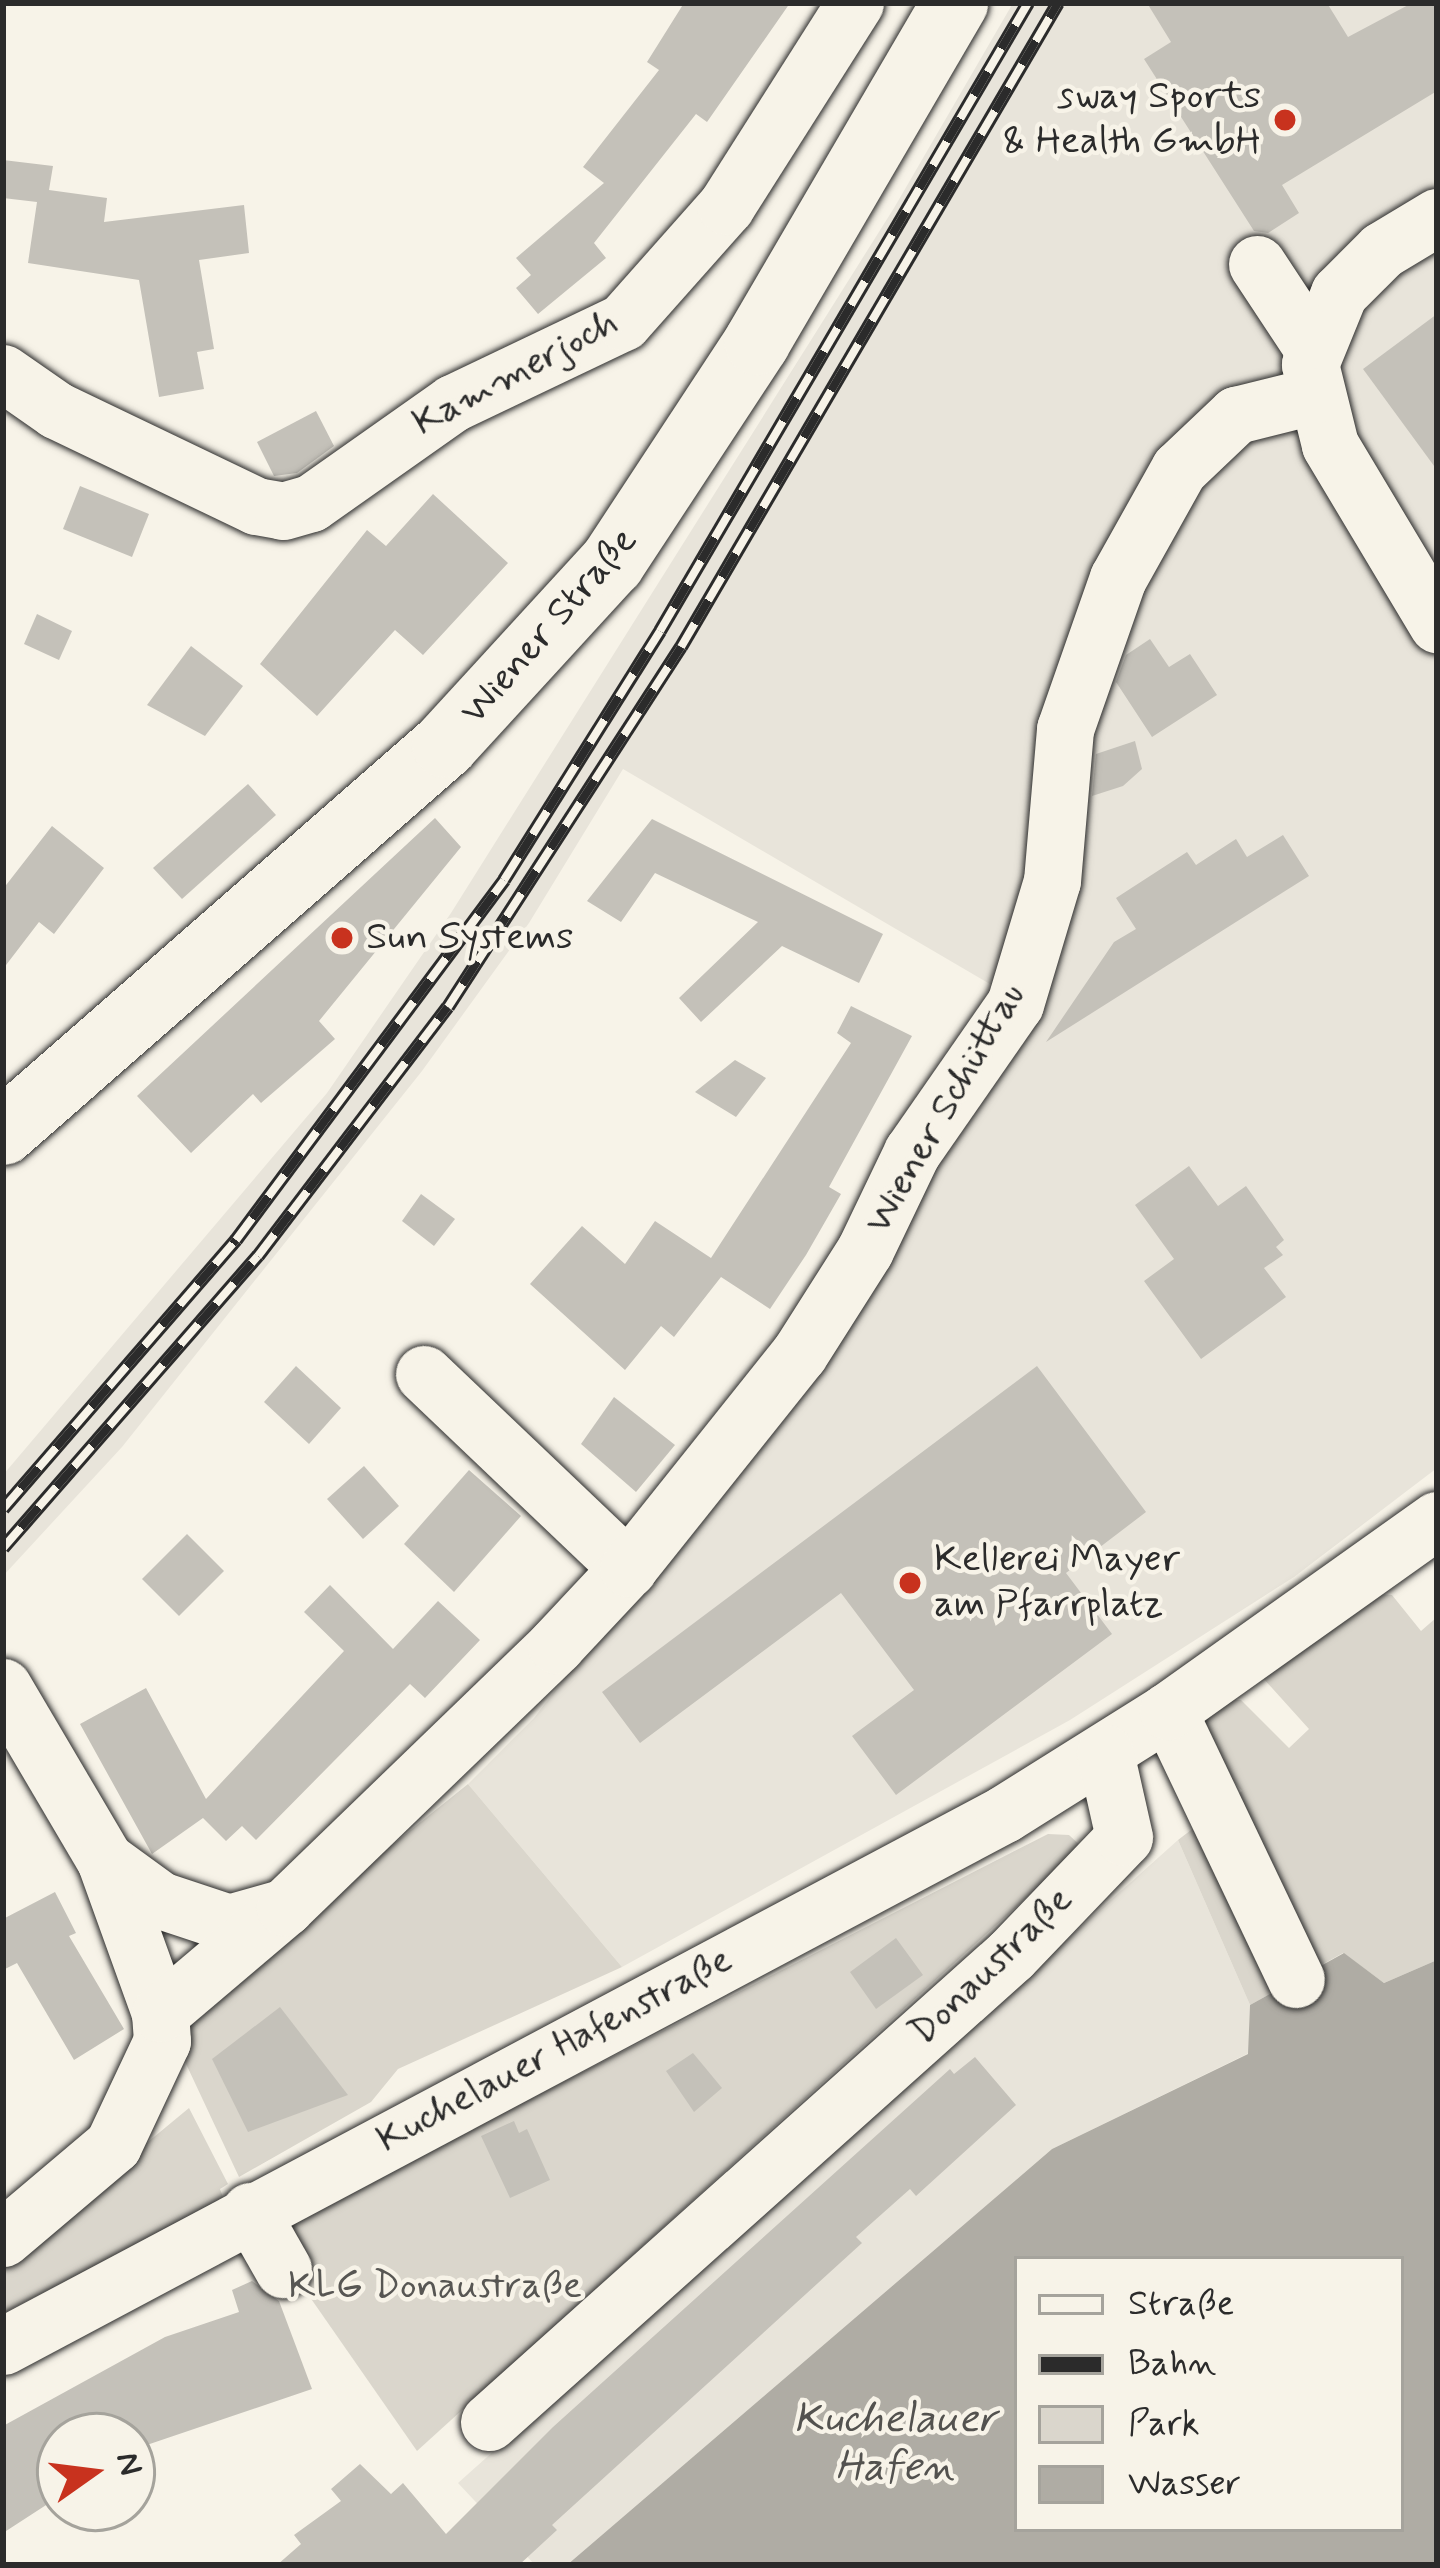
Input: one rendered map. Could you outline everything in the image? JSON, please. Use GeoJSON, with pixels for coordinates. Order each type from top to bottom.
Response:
{"type":"FeatureCollection","features":[{"type":"Feature","properties":{"kind":"main road","name":"Wiener Straße"},"geometry":{"type":"LineString","coordinates":[[3,1132],[445,746],[601,576],[683,463],[955,3]]}},
{"type":"Feature","properties":{"kind":"street","name":"Kammerjoch"},"geometry":{"type":"LineString","coordinates":[[3,374],[56,410],[256,506],[284,511],[311,503],[453,404],[583,348],[622,322],[726,206],[848,7]]}},
{"type":"Feature","properties":{"kind":"street"},"geometry":{"type":"LineString","coordinates":[[1313,373],[1348,282],[1437,217]]}},
{"type":"Feature","properties":{"kind":"street"},"geometry":{"type":"LineString","coordinates":[[1257,264],[1313,373],[1346,476],[1437,624]]}},
{"type":"Feature","properties":{"kind":"street","name":"Wiener Schüttau"},"geometry":{"type":"LineString","coordinates":[[3,1687],[106,1860],[160,2013],[285,1907],[628,1568],[799,1354],[865,1250],[912,1152],[1015,1004],[1052,881],[1065,729],[1118,578],[1179,469],[1236,415],[1313,373]]}},
{"type":"Feature","properties":{"kind":"street"},"geometry":{"type":"LineString","coordinates":[[424,1374],[628,1568]]}},
{"type":"Feature","properties":{"kind":"street"},"geometry":{"type":"LineString","coordinates":[[1105,1753],[1437,1520]]}},
{"type":"Feature","properties":{"kind":"street"},"geometry":{"type":"LineString","coordinates":[[1168,1711],[1296,1979]]}},
{"type":"Feature","properties":{"kind":"street","name":"Kuchelauer Hafenstraße"},"geometry":{"type":"LineString","coordinates":[[3,2346],[1004,1814],[1105,1753]]}},
{"type":"Feature","properties":{"kind":"street","name":"Donaustraße"},"geometry":{"type":"LineString","coordinates":[[489,2422],[1011,1955],[1124,1837],[1105,1753]]}},
{"type":"Feature","properties":{"kind":"street","name":"Wiener Schüttau"},"geometry":{"type":"LineString","coordinates":[[106,1860],[160,1900],[229,1923],[285,1907]]}},
{"type":"Feature","properties":{"kind":"street"},"geometry":{"type":"LineString","coordinates":[[3,2239],[112,2144],[162,2041],[160,2013]]}},
{"type":"Feature","properties":{"kind":"street"},"geometry":{"type":"LineString","coordinates":[[250,2211],[283,2269]]}},
{"type":"Feature","properties":{"kind":"shaded area"},"geometry":{"type":"Polygon","coordinates":[[[1013,3],[1437,3],[1437,1468],[1294,1577],[1070,1720],[622,1967],[468,1784],[534,1718],[859,1295],[1029,1007],[623,769],[529,923],[422,1071],[122,1447],[3,1576],[3,1475],[327,1093],[451,913],[894,208],[1013,3]]]}},
{"type":"Feature","properties":{"kind":"shaded area"},"geometry":{"type":"Polygon","coordinates":[[[1178,1840],[1250,2005],[1249,2053],[1052,2149],[567,2565],[535,2565],[458,2483],[1178,1840]]]}},
{"type":"Feature","properties":{"kind":"green space"},"geometry":{"type":"Polygon","coordinates":[[[1380,1594],[1392,1595],[1421,1631],[1437,1617],[1437,1960],[1384,1983],[1343,1953],[1250,2005],[1178,1840],[1242,1791],[1206,1749],[1198,1722],[1219,1699],[1241,1700],[1289,1748],[1309,1729],[1262,1677],[1380,1594]]]}},
{"type":"Feature","properties":{"kind":"green space"},"geometry":{"type":"Polygon","coordinates":[[[468,1784],[622,1967],[398,2069],[371,2102],[239,2177],[180,2051],[186,2011],[468,1784]]]}},
{"type":"Feature","properties":{"kind":"green space","name":"KLG Donaustraße"},"geometry":{"type":"Polygon","coordinates":[[[1048,1834],[1069,1835],[1082,1847],[417,2451],[266,2234],[1048,1834]]]}},
{"type":"Feature","properties":{"kind":"green space"},"geometry":{"type":"Polygon","coordinates":[[[189,2108],[228,2184],[220,2189],[224,2200],[3,2313],[3,2262],[189,2108]]]}},
{"type":"Feature","properties":{"kind":"water","name":"Kuchelauer Hafen"},"geometry":{"type":"Polygon","coordinates":[[[1344,1953],[1384,1983],[1437,1960],[1437,2565],[567,2565],[1052,2149],[1248,2054],[1250,2005],[1344,1953]]]}},
{"type":"Feature","properties":{"kind":"building"},"geometry":{"type":"Polygon","coordinates":[[[684,3],[790,3],[707,122],[696,114],[594,243],[606,258],[538,314],[516,288],[531,275],[516,258],[604,183],[583,167],[659,70],[647,62],[684,3]]]}},
{"type":"Feature","properties":{"kind":"building","name":"sway Sports & Health GmbH"},"geometry":{"type":"Polygon","coordinates":[[[1147,3],[1327,3],[1348,37],[1412,3],[1437,3],[1437,91],[1282,185],[1299,213],[1268,233],[1254,231],[1144,59],[1171,42],[1147,3]]]}},
{"type":"Feature","properties":{"kind":"building"},"geometry":{"type":"Polygon","coordinates":[[[3,160],[53,166],[49,190],[107,198],[104,222],[244,205],[249,253],[199,260],[214,349],[197,352],[204,389],[159,397],[139,280],[28,263],[37,202],[3,198],[3,160]]]}},
{"type":"Feature","properties":{"kind":"building"},"geometry":{"type":"Polygon","coordinates":[[[1437,314],[1437,470],[1363,369],[1437,314]]]}},
{"type":"Feature","properties":{"kind":"building"},"geometry":{"type":"Polygon","coordinates":[[[316,411],[334,446],[297,473],[274,476],[257,442],[316,411]]]}},
{"type":"Feature","properties":{"kind":"building"},"geometry":{"type":"Polygon","coordinates":[[[80,486],[149,514],[132,557],[63,529],[80,486]]]}},
{"type":"Feature","properties":{"kind":"building"},"geometry":{"type":"Polygon","coordinates":[[[433,494],[508,563],[423,655],[395,630],[317,716],[260,664],[367,530],[386,546],[433,494]]]}},
{"type":"Feature","properties":{"kind":"building"},"geometry":{"type":"Polygon","coordinates":[[[37,614],[72,631],[59,660],[24,644],[37,614]]]}},
{"type":"Feature","properties":{"kind":"building"},"geometry":{"type":"Polygon","coordinates":[[[1150,639],[1169,667],[1190,654],[1217,695],[1152,737],[1116,682],[1126,655],[1150,639]]]}},
{"type":"Feature","properties":{"kind":"building"},"geometry":{"type":"Polygon","coordinates":[[[191,646],[243,686],[205,736],[147,705],[191,646]]]}},
{"type":"Feature","properties":{"kind":"building"},"geometry":{"type":"Polygon","coordinates":[[[1135,741],[1142,769],[1123,786],[1092,796],[1096,754],[1135,741]]]}},
{"type":"Feature","properties":{"kind":"building"},"geometry":{"type":"Polygon","coordinates":[[[248,784],[276,815],[182,899],[153,868],[248,784]]]}},
{"type":"Feature","properties":{"kind":"building"},"geometry":{"type":"Polygon","coordinates":[[[435,818],[461,847],[319,1021],[335,1039],[261,1103],[253,1094],[191,1153],[137,1096],[435,818]]]}},
{"type":"Feature","properties":{"kind":"building"},"geometry":{"type":"Polygon","coordinates":[[[652,819],[883,934],[859,983],[782,946],[701,1022],[679,998],[758,922],[655,873],[621,922],[587,901],[652,819]]]}},
{"type":"Feature","properties":{"kind":"building"},"geometry":{"type":"Polygon","coordinates":[[[52,826],[104,868],[54,934],[39,922],[3,969],[3,889],[52,826]]]}},
{"type":"Feature","properties":{"kind":"building"},"geometry":{"type":"Polygon","coordinates":[[[1283,835],[1309,876],[1046,1042],[1114,942],[1136,929],[1116,898],[1187,852],[1196,865],[1236,839],[1247,857],[1283,835]]]}},
{"type":"Feature","properties":{"kind":"building"},"geometry":{"type":"Polygon","coordinates":[[[851,1006],[912,1036],[829,1187],[841,1194],[806,1255],[770,1309],[721,1277],[674,1337],[661,1326],[625,1370],[530,1284],[582,1226],[625,1264],[655,1221],[711,1258],[851,1043],[837,1033],[851,1006]]]}},
{"type":"Feature","properties":{"kind":"building"},"geometry":{"type":"Polygon","coordinates":[[[735,1060],[766,1078],[736,1117],[695,1092],[735,1060]]]}},
{"type":"Feature","properties":{"kind":"building"},"geometry":{"type":"Polygon","coordinates":[[[1189,1166],[1218,1206],[1246,1186],[1284,1240],[1276,1247],[1283,1255],[1264,1268],[1286,1297],[1201,1359],[1144,1281],[1174,1259],[1135,1205],[1189,1166]]]}},
{"type":"Feature","properties":{"kind":"building"},"geometry":{"type":"Polygon","coordinates":[[[421,1194],[455,1219],[434,1246],[402,1221],[421,1194]]]}},
{"type":"Feature","properties":{"kind":"building"},"geometry":{"type":"Polygon","coordinates":[[[296,1366],[341,1408],[309,1444],[264,1402],[296,1366]]]}},
{"type":"Feature","properties":{"kind":"building","name":"Kellerei Mayer am Pfarrplatz"},"geometry":{"type":"Polygon","coordinates":[[[1037,1366],[1146,1512],[1066,1573],[1112,1634],[896,1795],[852,1736],[914,1690],[841,1593],[640,1743],[602,1692],[1037,1366]]]}},
{"type":"Feature","properties":{"kind":"building"},"geometry":{"type":"Polygon","coordinates":[[[614,1397],[675,1445],[636,1492],[581,1444],[614,1397]]]}},
{"type":"Feature","properties":{"kind":"building"},"geometry":{"type":"Polygon","coordinates":[[[364,1466],[399,1506],[363,1539],[327,1499],[364,1466]]]}},
{"type":"Feature","properties":{"kind":"building"},"geometry":{"type":"Polygon","coordinates":[[[469,1470],[521,1516],[454,1592],[404,1544],[469,1470]]]}},
{"type":"Feature","properties":{"kind":"building"},"geometry":{"type":"Polygon","coordinates":[[[187,1534],[224,1571],[179,1616],[142,1579],[187,1534]]]}},
{"type":"Feature","properties":{"kind":"building"},"geometry":{"type":"Polygon","coordinates":[[[330,1585],[393,1649],[438,1601],[480,1640],[425,1698],[410,1684],[256,1840],[242,1826],[226,1841],[203,1818],[152,1854],[80,1724],[146,1688],[206,1799],[344,1651],[304,1612],[330,1585]]]}},
{"type":"Feature","properties":{"kind":"building"},"geometry":{"type":"Polygon","coordinates":[[[55,1892],[76,1933],[69,1936],[124,2029],[74,2060],[17,1963],[3,1970],[3,1919],[55,1892]]]}},
{"type":"Feature","properties":{"kind":"building"},"geometry":{"type":"Polygon","coordinates":[[[896,1938],[923,1975],[876,2009],[850,1972],[896,1938]]]}},
{"type":"Feature","properties":{"kind":"building"},"geometry":{"type":"Polygon","coordinates":[[[280,2007],[348,2095],[248,2132],[212,2059],[280,2007]]]}},
{"type":"Feature","properties":{"kind":"building"},"geometry":{"type":"Polygon","coordinates":[[[693,2053],[722,2088],[694,2112],[666,2071],[693,2053]]]}},
{"type":"Feature","properties":{"kind":"building"},"geometry":{"type":"Polygon","coordinates":[[[975,2057],[1016,2105],[916,2196],[910,2189],[856,2237],[862,2243],[552,2525],[557,2530],[519,2565],[277,2565],[301,2544],[294,2535],[341,2501],[331,2489],[360,2464],[391,2494],[403,2483],[446,2534],[553,2427],[950,2069],[954,2074],[975,2057]]]}},
{"type":"Feature","properties":{"kind":"building"},"geometry":{"type":"Polygon","coordinates":[[[514,2121],[519,2133],[527,2129],[550,2180],[510,2198],[481,2136],[514,2121]]]}},
{"type":"Feature","properties":{"kind":"building"},"geometry":{"type":"Polygon","coordinates":[[[252,2281],[279,2301],[312,2389],[156,2442],[156,2412],[36,2412],[36,2512],[3,2533],[3,2426],[165,2337],[239,2312],[232,2290],[252,2281]]]}},
{"type":"Feature","properties":{"kind":"railway"},"geometry":{"type":"LineString","coordinates":[[3,1509],[236,1240],[504,880],[660,631],[1028,3]]}},
{"type":"Feature","properties":{"kind":"railway"},"geometry":{"type":"LineString","coordinates":[[3,1548],[258,1256],[448,1007],[681,647],[1058,3]]}},
{"type":"Feature","properties":{"kind":"place","name":"sway Sports & Health GmbH"},"geometry":{"type":"Point","coordinates":[1285,120]}},
{"type":"Feature","properties":{"kind":"place","name":"Sun Systems"},"geometry":{"type":"Point","coordinates":[342,938]}},
{"type":"Feature","properties":{"kind":"place","name":"Kellerei Mayer am Pfarrplatz"},"geometry":{"type":"Point","coordinates":[910,1583]}}]}
